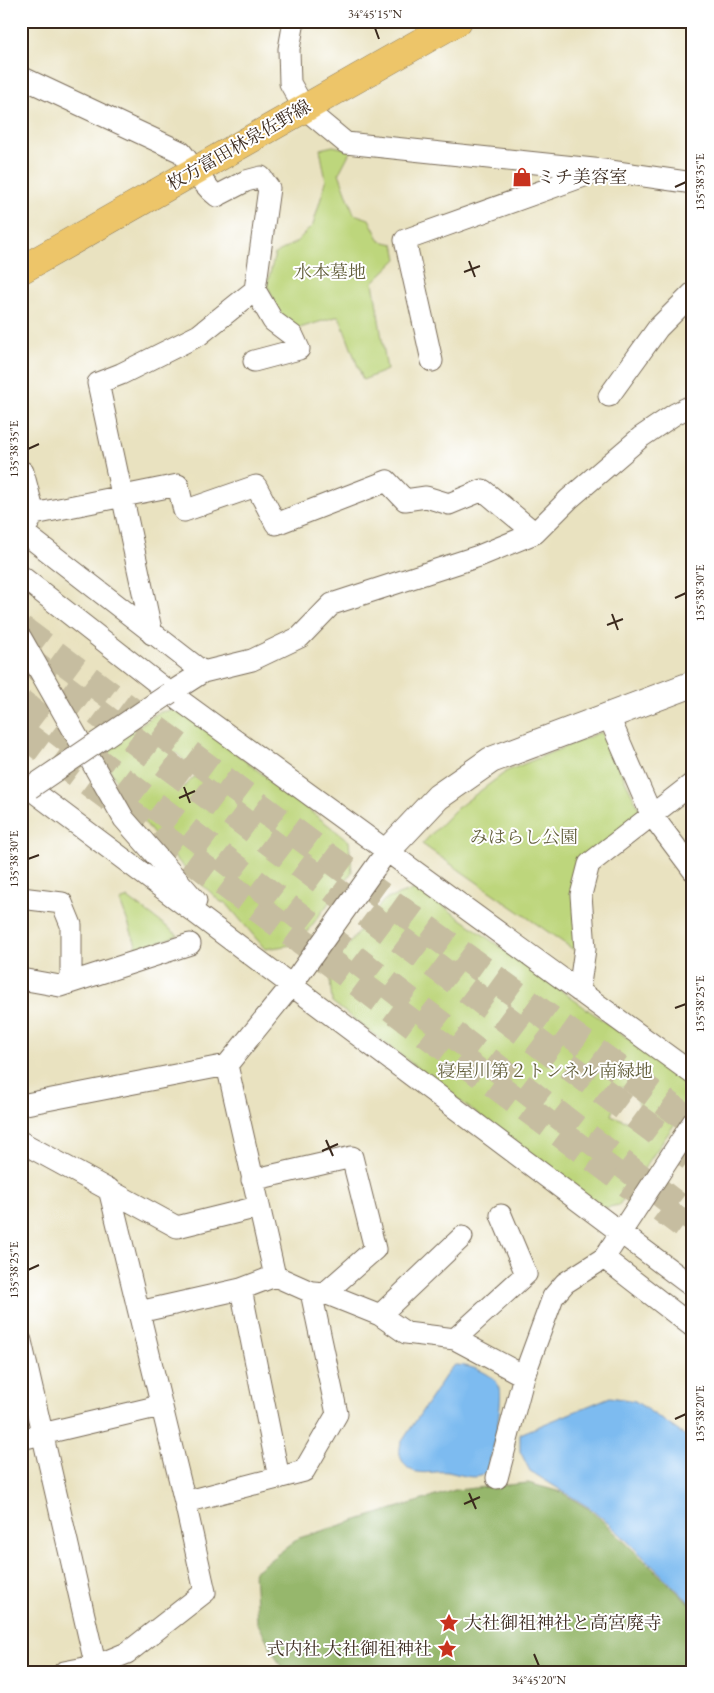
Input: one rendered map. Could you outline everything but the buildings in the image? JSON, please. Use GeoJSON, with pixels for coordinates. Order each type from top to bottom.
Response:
{"type":"FeatureCollection","features":[{"type":"Feature","properties":{"kind":"main road","name":"枚方富田林泉佐野線"},"geometry":{"type":"LineString","coordinates":[[21,270],[458,21]]}},
{"type":"Feature","properties":{"kind":"street"},"geometry":{"type":"LineString","coordinates":[[294,21],[289,49],[290,83],[304,108],[346,142],[603,170],[693,183]]}},
{"type":"Feature","properties":{"kind":"street"},"geometry":{"type":"LineString","coordinates":[[26,82],[180,152],[196,170],[208,189],[217,196],[246,181],[261,177],[269,188],[255,290],[273,321],[292,336],[299,349],[254,361]]}},
{"type":"Feature","properties":{"kind":"street"},"geometry":{"type":"LineString","coordinates":[[432,361],[405,240],[603,170]]}},
{"type":"Feature","properties":{"kind":"street"},"geometry":{"type":"LineString","coordinates":[[152,634],[98,383],[121,374],[199,335],[255,290]]}},
{"type":"Feature","properties":{"kind":"street"},"geometry":{"type":"LineString","coordinates":[[609,396],[658,328],[693,293]]}},
{"type":"Feature","properties":{"kind":"street"},"geometry":{"type":"LineString","coordinates":[[693,405],[674,414],[640,437],[569,499],[535,533],[480,556],[332,604],[300,636],[252,660],[203,672],[24,789],[218,928],[291,986],[693,1287]]}},
{"type":"Feature","properties":{"kind":"street"},"geometry":{"type":"LineString","coordinates":[[23,472],[34,514],[23,532],[203,672]]}},
{"type":"Feature","properties":{"kind":"street"},"geometry":{"type":"LineString","coordinates":[[34,514],[123,498],[178,485],[184,511],[256,486],[276,524],[387,481],[405,500],[426,497],[449,504],[482,490],[535,533]]}},
{"type":"Feature","properties":{"kind":"street"},"geometry":{"type":"LineString","coordinates":[[21,576],[170,693],[693,1074]]}},
{"type":"Feature","properties":{"kind":"street"},"geometry":{"type":"LineString","coordinates":[[21,638],[124,819],[218,928]]}},
{"type":"Feature","properties":{"kind":"street"},"geometry":{"type":"LineString","coordinates":[[21,1105],[227,1065],[291,986],[387,851],[438,798],[491,760],[693,684]]}},
{"type":"Feature","properties":{"kind":"street"},"geometry":{"type":"LineString","coordinates":[[609,717],[651,814],[693,870]]}},
{"type":"Feature","properties":{"kind":"street"},"geometry":{"type":"LineString","coordinates":[[579,991],[586,950],[581,895],[590,864],[651,814],[693,783]]}},
{"type":"Feature","properties":{"kind":"street"},"geometry":{"type":"LineString","coordinates":[[21,898],[62,903],[71,926],[72,982]]}},
{"type":"Feature","properties":{"kind":"street"},"geometry":{"type":"LineString","coordinates":[[21,980],[60,986],[190,944]]}},
{"type":"Feature","properties":{"kind":"street"},"geometry":{"type":"LineString","coordinates":[[227,1065],[275,1276]]}},
{"type":"Feature","properties":{"kind":"street"},"geometry":{"type":"LineString","coordinates":[[496,1478],[524,1376],[553,1297],[566,1283],[604,1258],[693,1122]]}},
{"type":"Feature","properties":{"kind":"street"},"geometry":{"type":"LineString","coordinates":[[21,1142],[177,1226],[258,1207]]}},
{"type":"Feature","properties":{"kind":"street"},"geometry":{"type":"LineString","coordinates":[[252,1180],[352,1157],[374,1249],[318,1292]]}},
{"type":"Feature","properties":{"kind":"street"},"geometry":{"type":"LineString","coordinates":[[64,1672],[96,1669],[127,1653],[205,1592],[109,1189]]}},
{"type":"Feature","properties":{"kind":"street"},"geometry":{"type":"LineString","coordinates":[[455,1340],[526,1274],[501,1214]]}},
{"type":"Feature","properties":{"kind":"street"},"geometry":{"type":"LineString","coordinates":[[380,1315],[462,1237]]}},
{"type":"Feature","properties":{"kind":"street"},"geometry":{"type":"LineString","coordinates":[[604,1258],[693,1327]]}},
{"type":"Feature","properties":{"kind":"street"},"geometry":{"type":"LineString","coordinates":[[139,1312],[241,1289],[275,1276],[380,1315],[406,1333],[455,1340],[524,1376]]}},
{"type":"Feature","properties":{"kind":"street"},"geometry":{"type":"LineString","coordinates":[[241,1289],[279,1478]]}},
{"type":"Feature","properties":{"kind":"street"},"geometry":{"type":"LineString","coordinates":[[185,1502],[304,1471],[337,1414],[318,1292]]}},
{"type":"Feature","properties":{"kind":"street"},"geometry":{"type":"LineString","coordinates":[[21,1341],[96,1669]]}},
{"type":"Feature","properties":{"kind":"street"},"geometry":{"type":"LineString","coordinates":[[21,1439],[160,1406]]}},
{"type":"Feature","properties":{"kind":"green space","name":"水本墓地"},"geometry":{"type":"Polygon","coordinates":[[[333,146],[351,150],[339,173],[354,214],[369,219],[380,241],[394,244],[397,259],[373,282],[387,370],[363,380],[339,316],[293,330],[280,313],[267,285],[275,254],[296,242],[313,225],[326,181],[320,149],[333,146]]]}},
{"type":"Feature","properties":{"kind":"green space"},"geometry":{"type":"Polygon","coordinates":[[[172,710],[182,712],[349,841],[352,872],[298,944],[265,949],[226,903],[221,902],[202,885],[168,851],[139,815],[113,775],[101,752],[159,712],[172,710]],[[176,753],[158,772],[179,792],[198,773],[176,753]]]}},
{"type":"Feature","properties":{"kind":"green space","name":"みはらし公園"},"geometry":{"type":"Polygon","coordinates":[[[601,732],[642,814],[582,861],[575,903],[574,950],[422,844],[456,809],[507,771],[601,732]]]}},
{"type":"Feature","properties":{"kind":"green space","name":"寝屋川第２トンネル南緑地"},"geometry":{"type":"Polygon","coordinates":[[[418,888],[686,1080],[685,1109],[619,1205],[600,1209],[332,1002],[329,969],[384,900],[418,888]],[[622,1087],[611,1115],[635,1125],[639,1113],[638,1103],[633,1094],[622,1087]]]}},
{"type":"Feature","properties":{"kind":"green space"},"geometry":{"type":"Polygon","coordinates":[[[128,898],[178,935],[138,950],[120,901],[128,898]]]}},
{"type":"Feature","properties":{"kind":"green space"},"geometry":{"type":"Polygon","coordinates":[[[528,1483],[561,1492],[592,1511],[693,1607],[693,1668],[689,1672],[284,1672],[257,1622],[254,1572],[299,1538],[455,1490],[528,1483]]]}},
{"type":"Feature","properties":{"kind":"water"},"geometry":{"type":"Polygon","coordinates":[[[455,1365],[468,1366],[488,1374],[500,1389],[500,1407],[490,1460],[483,1475],[475,1477],[448,1472],[417,1472],[407,1467],[400,1455],[401,1443],[450,1369],[455,1365]]]}},
{"type":"Feature","properties":{"kind":"water"},"geometry":{"type":"Polygon","coordinates":[[[610,1397],[635,1401],[693,1441],[693,1606],[593,1510],[530,1471],[520,1451],[520,1434],[610,1397]]]}},
{"type":"Feature","properties":{"kind":"tunnel"},"geometry":{"type":"LineString","coordinates":[[21,629],[328,857],[693,1123]]}},
{"type":"Feature","properties":{"kind":"tunnel"},"geometry":{"type":"LineString","coordinates":[[30,662],[693,1159]]}},
{"type":"Feature","properties":{"kind":"tunnel"},"geometry":{"type":"LineString","coordinates":[[21,703],[693,1218]]}},
{"type":"Feature","properties":{"kind":"tunnel"},"geometry":{"type":"LineString","coordinates":[[21,732],[693,1232]]}},
{"type":"Feature","properties":{"kind":"place","name":"ミチ美容室"},"geometry":{"type":"Point","coordinates":[522,177]}},
{"type":"Feature","properties":{"kind":"place","name":"大社御祖神社と高宮廃寺"},"geometry":{"type":"Point","coordinates":[449,1623]}},
{"type":"Feature","properties":{"kind":"place","name":"式内社 大社御祖神社"},"geometry":{"type":"Point","coordinates":[447,1649]}}]}
